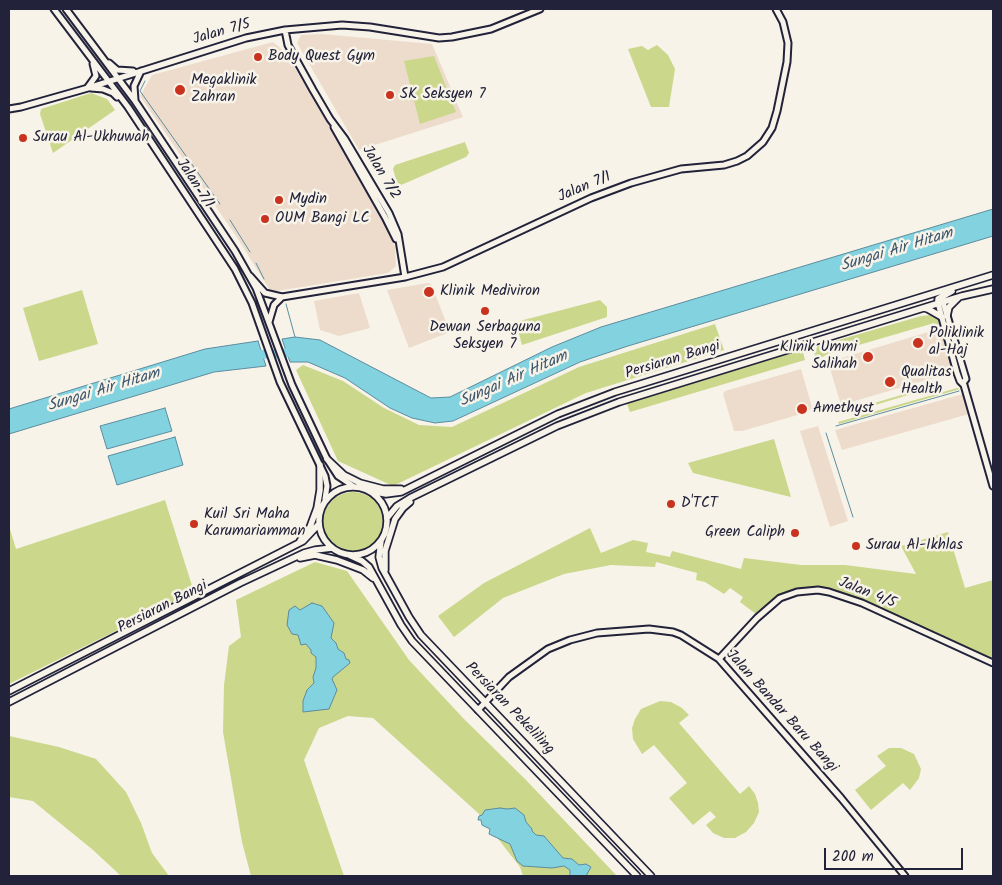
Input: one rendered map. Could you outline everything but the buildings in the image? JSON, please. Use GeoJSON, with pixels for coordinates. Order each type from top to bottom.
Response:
{"type":"FeatureCollection","features":[{"type":"Feature","properties":{"kind":"main road","name":"Persiaran Bangi"},"geometry":{"type":"LineString","coordinates":[[371,491],[390,494],[410,488],[558,414],[615,392],[993,275]]}},
{"type":"Feature","properties":{"kind":"main road"},"geometry":{"type":"LineString","coordinates":[[871,312],[880,313],[931,297],[940,301],[946,293],[993,279]]}},
{"type":"Feature","properties":{"kind":"main road","name":"Persiaran Bangi"},"geometry":{"type":"LineString","coordinates":[[387,518],[397,506],[424,492],[557,426],[619,402],[940,301],[993,289]]}},
{"type":"Feature","properties":{"kind":"main road"},"geometry":{"type":"LineString","coordinates":[[922,308],[944,316],[952,303],[962,296]]}},
{"type":"Feature","properties":{"kind":"main road"},"geometry":{"type":"LineString","coordinates":[[328,458],[344,474],[360,483],[383,489],[410,488]]}},
{"type":"Feature","properties":{"kind":"main road"},"geometry":{"type":"LineString","coordinates":[[296,544],[310,527],[317,508],[320,490],[320,465]]}},
{"type":"Feature","properties":{"kind":"main road"},"geometry":{"type":"LineString","coordinates":[[353,486],[371,491],[384,505],[387,518],[386,528],[381,541],[367,552],[349,555],[340,553],[332,548],[324,540],[318,525],[319,512],[325,499],[340,489],[353,486]]}},
{"type":"Feature","properties":{"kind":"main road"},"geometry":{"type":"LineString","coordinates":[[385,574],[385,551],[395,520],[402,508],[424,492]]}},
{"type":"Feature","properties":{"kind":"main road","name":"Persiaran Bangi"},"geometry":{"type":"LineString","coordinates":[[9,691],[306,539],[318,525]]}},
{"type":"Feature","properties":{"kind":"main road","name":"Persiaran Pekeliling"},"geometry":{"type":"LineString","coordinates":[[381,541],[379,560],[385,574],[421,636],[650,876]]}},
{"type":"Feature","properties":{"kind":"main road","name":"Persiaran Bangi"},"geometry":{"type":"LineString","coordinates":[[9,702],[240,583],[311,551],[332,548]]}},
{"type":"Feature","properties":{"kind":"main road","name":"Persiaran Pekeliling"},"geometry":{"type":"LineString","coordinates":[[349,555],[367,565],[412,641],[637,876]]}},
{"type":"Feature","properties":{"kind":"main road"},"geometry":{"type":"LineString","coordinates":[[290,560],[309,556],[322,556],[356,567],[368,574],[378,584]]}},
{"type":"Feature","properties":{"kind":"street","name":"Jalan 7/1"},"geometry":{"type":"LineString","coordinates":[[54,9],[128,107],[235,269],[252,303],[275,368],[293,411],[320,465],[326,483],[325,499]]}},
{"type":"Feature","properties":{"kind":"street"},"geometry":{"type":"LineString","coordinates":[[66,9],[99,54],[117,70],[130,72],[142,70]]}},
{"type":"Feature","properties":{"kind":"street","name":"Jalan 7/5"},"geometry":{"type":"LineString","coordinates":[[9,109],[88,88],[246,38],[285,30],[342,25],[370,27],[439,38],[452,37],[491,29],[540,9]]}},
{"type":"Feature","properties":{"kind":"street","name":"Jalan 7/1"},"geometry":{"type":"LineString","coordinates":[[99,54],[135,101],[199,194],[250,276],[265,293],[282,297],[404,277],[443,267],[591,198],[631,183],[681,169],[724,165],[747,156],[763,142],[772,128],[787,62],[787,37],[783,22],[776,9]]}},
{"type":"Feature","properties":{"kind":"street","name":"Jalan 7/2"},"geometry":{"type":"LineString","coordinates":[[285,30],[288,45],[293,55],[386,217],[399,244],[404,277]]}},
{"type":"Feature","properties":{"kind":"street"},"geometry":{"type":"LineString","coordinates":[[91,59],[96,76],[88,88],[107,90],[128,107]]}},
{"type":"Feature","properties":{"kind":"street"},"geometry":{"type":"LineString","coordinates":[[135,101],[134,86],[142,70]]}},
{"type":"Feature","properties":{"kind":"street","name":"Jalan 7/1"},"geometry":{"type":"LineString","coordinates":[[250,276],[296,394],[338,476],[353,486]]}},
{"type":"Feature","properties":{"kind":"street"},"geometry":{"type":"LineString","coordinates":[[269,323],[274,305],[282,297]]}},
{"type":"Feature","properties":{"kind":"street"},"geometry":{"type":"LineString","coordinates":[[940,301],[966,379],[963,383],[993,486]]}},
{"type":"Feature","properties":{"kind":"street","name":"Jalan 4/5"},"geometry":{"type":"LineString","coordinates":[[718,659],[757,618],[780,598],[797,592],[818,590],[862,603],[993,663]]}},
{"type":"Feature","properties":{"kind":"street","name":"Jalan Bandar Baru Bangi"},"geometry":{"type":"LineString","coordinates":[[478,710],[509,677],[548,649],[570,640],[598,633],[649,628],[673,632],[693,641],[718,659],[846,805],[905,876]]}},
{"type":"Feature","properties":{"kind":"shaded area","name":"SK Seksyen 7"},"geometry":{"type":"Polygon","coordinates":[[[322,34],[432,44],[463,117],[359,150],[297,43],[301,35],[322,34]]]}},
{"type":"Feature","properties":{"kind":"shaded area"},"geometry":{"type":"Polygon","coordinates":[[[273,42],[286,53],[383,218],[395,247],[396,266],[388,273],[271,292],[238,239],[140,96],[152,75],[273,42]]]}},
{"type":"Feature","properties":{"kind":"shaded area"},"geometry":{"type":"Polygon","coordinates":[[[431,284],[450,332],[409,348],[387,290],[431,284]]]}},
{"type":"Feature","properties":{"kind":"shaded area"},"geometry":{"type":"Polygon","coordinates":[[[359,293],[370,328],[339,336],[320,330],[314,301],[359,293]]]}},
{"type":"Feature","properties":{"kind":"shaded area"},"geometry":{"type":"Polygon","coordinates":[[[942,328],[954,372],[841,405],[828,362],[942,328]]]}},
{"type":"Feature","properties":{"kind":"shaded area"},"geometry":{"type":"Polygon","coordinates":[[[801,369],[812,407],[808,412],[742,431],[734,431],[723,394],[725,391],[801,369]]]}},
{"type":"Feature","properties":{"kind":"shaded area"},"geometry":{"type":"Polygon","coordinates":[[[963,394],[969,414],[842,450],[835,430],[963,394]]]}},
{"type":"Feature","properties":{"kind":"shaded area"},"geometry":{"type":"Polygon","coordinates":[[[818,426],[848,521],[830,527],[800,431],[818,426]]]}},
{"type":"Feature","properties":{"kind":"green space"},"geometry":{"type":"Polygon","coordinates":[[[657,45],[668,55],[675,69],[669,107],[651,107],[628,49],[642,46],[648,50],[657,45]]]}},
{"type":"Feature","properties":{"kind":"green space"},"geometry":{"type":"Polygon","coordinates":[[[434,56],[456,112],[420,124],[404,61],[434,56]]]}},
{"type":"Feature","properties":{"kind":"green space"},"geometry":{"type":"Polygon","coordinates":[[[91,93],[107,99],[115,110],[53,153],[40,114],[41,109],[91,93]]]}},
{"type":"Feature","properties":{"kind":"green space"},"geometry":{"type":"Polygon","coordinates":[[[465,142],[469,153],[466,157],[401,185],[397,183],[393,169],[395,165],[465,142]]]}},
{"type":"Feature","properties":{"kind":"green space"},"geometry":{"type":"Polygon","coordinates":[[[82,290],[98,344],[39,361],[23,308],[82,290]]]}},
{"type":"Feature","properties":{"kind":"green space"},"geometry":{"type":"Polygon","coordinates":[[[600,300],[607,307],[607,317],[522,345],[516,322],[600,300]]]}},
{"type":"Feature","properties":{"kind":"green space"},"geometry":{"type":"Polygon","coordinates":[[[931,315],[937,317],[939,324],[935,326],[934,323],[828,354],[817,360],[814,353],[818,346],[921,316],[931,315]]]}},
{"type":"Feature","properties":{"kind":"green space"},"geometry":{"type":"Polygon","coordinates":[[[715,324],[724,350],[586,393],[393,486],[338,461],[296,370],[303,365],[343,381],[384,408],[419,425],[452,427],[579,367],[715,324]]]}},
{"type":"Feature","properties":{"kind":"green space"},"geometry":{"type":"Polygon","coordinates":[[[793,352],[803,352],[805,360],[630,412],[627,404],[639,398],[793,352]]]}},
{"type":"Feature","properties":{"kind":"green space"},"geometry":{"type":"Polygon","coordinates":[[[957,388],[960,389],[839,424],[838,422],[957,388]]]}},
{"type":"Feature","properties":{"kind":"green space"},"geometry":{"type":"Polygon","coordinates":[[[918,390],[918,392],[852,412],[851,410],[918,390]]]}},
{"type":"Feature","properties":{"kind":"green space"},"geometry":{"type":"Polygon","coordinates":[[[774,439],[791,497],[693,473],[688,463],[774,439]]]}},
{"type":"Feature","properties":{"kind":"green space"},"geometry":{"type":"Polygon","coordinates":[[[353,492],[370,497],[378,505],[383,522],[378,539],[370,547],[353,552],[336,547],[328,539],[323,522],[328,505],[336,497],[353,492]]]}},
{"type":"Feature","properties":{"kind":"green space"},"geometry":{"type":"Polygon","coordinates":[[[165,500],[194,592],[9,684],[9,526],[16,549],[165,500]]]}},
{"type":"Feature","properties":{"kind":"green space"},"geometry":{"type":"Polygon","coordinates":[[[590,528],[601,553],[633,540],[648,543],[646,552],[670,557],[672,551],[741,569],[744,558],[801,565],[845,565],[916,574],[901,546],[948,532],[965,588],[993,580],[993,657],[992,659],[822,588],[800,589],[778,596],[756,614],[740,602],[743,597],[730,588],[724,594],[705,582],[696,580],[697,573],[656,562],[655,567],[611,565],[564,574],[503,598],[454,637],[438,616],[484,583],[590,528]]]}},
{"type":"Feature","properties":{"kind":"green space"},"geometry":{"type":"Polygon","coordinates":[[[315,562],[347,571],[409,660],[617,876],[523,876],[520,867],[478,813],[373,718],[348,716],[319,728],[304,760],[344,876],[251,876],[242,842],[223,732],[224,685],[229,646],[241,637],[236,600],[315,562]]]}},
{"type":"Feature","properties":{"kind":"green space"},"geometry":{"type":"Polygon","coordinates":[[[660,701],[671,702],[682,708],[689,715],[679,723],[740,794],[749,786],[755,794],[759,812],[754,823],[746,832],[735,838],[724,838],[713,833],[706,825],[716,817],[710,811],[693,825],[669,798],[687,783],[654,745],[642,754],[633,739],[632,728],[641,709],[660,701]]]}},
{"type":"Feature","properties":{"kind":"green space"},"geometry":{"type":"Polygon","coordinates":[[[9,736],[59,747],[96,759],[126,792],[141,823],[152,853],[169,876],[121,876],[93,850],[33,801],[9,797],[9,736]]]}},
{"type":"Feature","properties":{"kind":"green space"},"geometry":{"type":"Polygon","coordinates":[[[889,748],[901,748],[914,754],[921,769],[919,778],[910,790],[903,783],[871,810],[855,790],[886,766],[877,756],[889,748]]]}},
{"type":"Feature","properties":{"kind":"water"},"geometry":{"type":"Polygon","coordinates":[[[993,209],[993,236],[580,362],[453,421],[435,423],[412,418],[390,408],[345,378],[308,362],[290,362],[282,339],[295,337],[320,340],[431,398],[450,397],[552,347],[601,327],[993,209]]]}},
{"type":"Feature","properties":{"kind":"water"},"geometry":{"type":"Polygon","coordinates":[[[258,341],[266,366],[214,372],[9,434],[9,409],[205,349],[258,341]]]}},
{"type":"Feature","properties":{"kind":"water"},"geometry":{"type":"Polygon","coordinates":[[[165,408],[172,431],[107,449],[100,426],[165,408]]]}},
{"type":"Feature","properties":{"kind":"water"},"geometry":{"type":"Polygon","coordinates":[[[175,437],[183,465],[117,485],[108,456],[175,437]]]}},
{"type":"Feature","properties":{"kind":"water"},"geometry":{"type":"Polygon","coordinates":[[[312,603],[322,606],[334,623],[331,638],[350,663],[332,679],[337,690],[329,709],[303,712],[303,701],[307,690],[314,683],[316,657],[311,653],[306,644],[301,645],[298,635],[292,634],[287,625],[289,610],[295,606],[300,610],[312,603]]]}},
{"type":"Feature","properties":{"kind":"water"},"geometry":{"type":"Polygon","coordinates":[[[515,808],[524,815],[532,831],[536,835],[544,836],[563,858],[572,859],[579,865],[586,864],[591,867],[586,876],[570,876],[570,870],[564,866],[552,868],[523,866],[517,861],[510,844],[489,834],[490,829],[482,825],[481,820],[478,820],[485,810],[515,808]]]}},
{"type":"Feature","properties":{"kind":"waterway"},"geometry":{"type":"LineString","coordinates":[[145,81],[140,91],[220,204]]}},
{"type":"Feature","properties":{"kind":"waterway"},"geometry":{"type":"LineString","coordinates":[[230,220],[250,252]]}},
{"type":"Feature","properties":{"kind":"waterway"},"geometry":{"type":"LineString","coordinates":[[256,263],[264,279]]}},
{"type":"Feature","properties":{"kind":"waterway"},"geometry":{"type":"LineString","coordinates":[[286,304],[295,337]]}},
{"type":"Feature","properties":{"kind":"waterway","name":"Sungai Air Hitam"},"geometry":{"type":"LineString","coordinates":[[252,355],[299,352]]}},
{"type":"Feature","properties":{"kind":"waterway"},"geometry":{"type":"LineString","coordinates":[[836,426],[959,391]]}},
{"type":"Feature","properties":{"kind":"waterway"},"geometry":{"type":"LineString","coordinates":[[826,433],[853,517]]}},
{"type":"Feature","properties":{"kind":"place","name":"Body Quest Gym"},"geometry":{"type":"Point","coordinates":[258,57]}},
{"type":"Feature","properties":{"kind":"place","name":"Megaklinik Zahran"},"geometry":{"type":"Point","coordinates":[180,90]}},
{"type":"Feature","properties":{"kind":"place","name":"SK Seksyen 7"},"geometry":{"type":"Point","coordinates":[390,95]}},
{"type":"Feature","properties":{"kind":"place","name":"Surau Al-Ukhuwah"},"geometry":{"type":"Point","coordinates":[23,138]}},
{"type":"Feature","properties":{"kind":"place","name":"Mydin"},"geometry":{"type":"Point","coordinates":[279,200]}},
{"type":"Feature","properties":{"kind":"place","name":"OUM Bangi LC"},"geometry":{"type":"Point","coordinates":[265,219]}},
{"type":"Feature","properties":{"kind":"place","name":"Klinik Mediviron"},"geometry":{"type":"Point","coordinates":[429,292]}},
{"type":"Feature","properties":{"kind":"place","name":"Dewan Serbaguna Seksyen 7"},"geometry":{"type":"Point","coordinates":[485,311]}},
{"type":"Feature","properties":{"kind":"place","name":"Poliklinik al-Haj"},"geometry":{"type":"Point","coordinates":[918,343]}},
{"type":"Feature","properties":{"kind":"place","name":"Klinik Ummi Salihah"},"geometry":{"type":"Point","coordinates":[868,357]}},
{"type":"Feature","properties":{"kind":"place","name":"Qualitas Health"},"geometry":{"type":"Point","coordinates":[890,382]}},
{"type":"Feature","properties":{"kind":"place","name":"Amethyst"},"geometry":{"type":"Point","coordinates":[802,409]}},
{"type":"Feature","properties":{"kind":"place","name":"D'TCT"},"geometry":{"type":"Point","coordinates":[671,504]}},
{"type":"Feature","properties":{"kind":"place","name":"Kuil Sri Maha Karumariamman"},"geometry":{"type":"Point","coordinates":[194,524]}},
{"type":"Feature","properties":{"kind":"place","name":"Green Caliph"},"geometry":{"type":"Point","coordinates":[795,533]}},
{"type":"Feature","properties":{"kind":"place","name":"Surau Al-Ikhlas"},"geometry":{"type":"Point","coordinates":[856,546]}}]}
